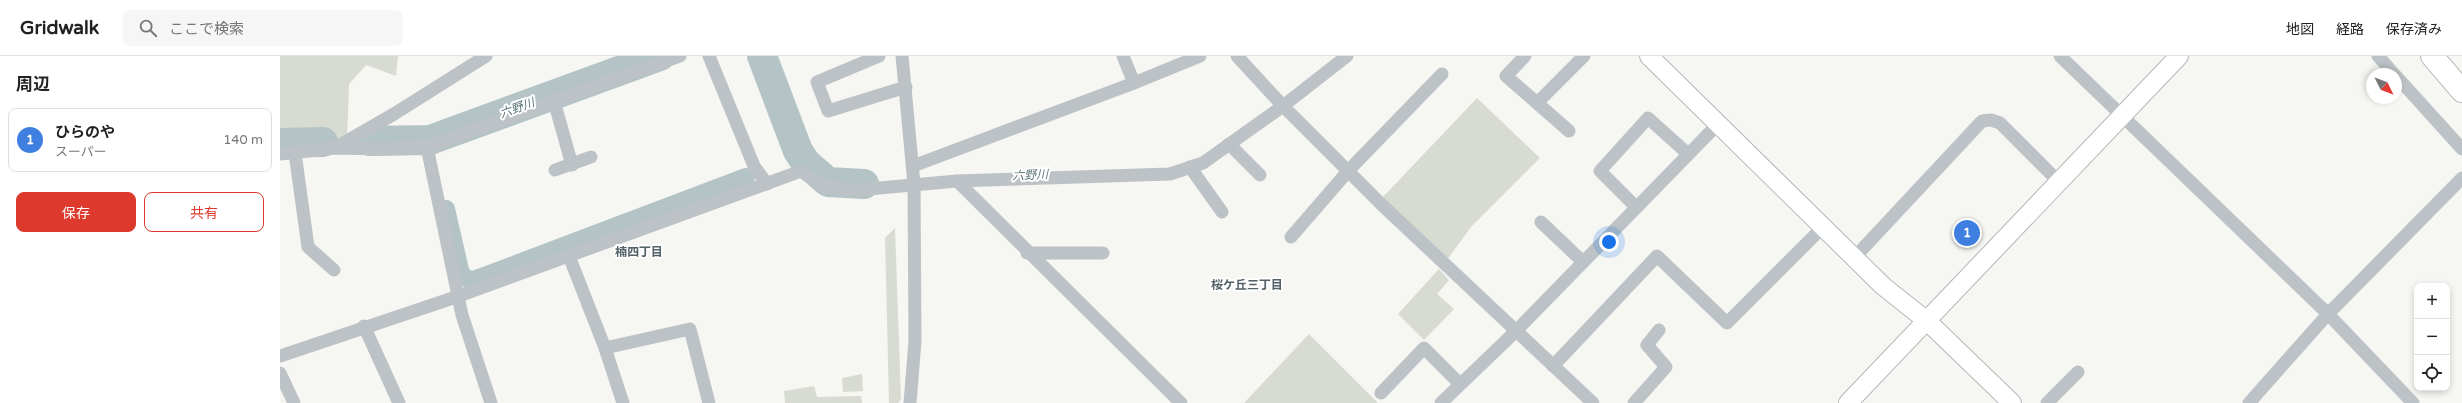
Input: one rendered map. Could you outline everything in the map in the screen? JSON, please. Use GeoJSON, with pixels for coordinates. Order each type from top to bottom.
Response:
{"type":"FeatureCollection","features":[{"type":"Feature","properties":{"kind":"highway"},"geometry":{"type":"LineString","coordinates":[[2432,56],[2462,91]]}},
{"type":"Feature","properties":{"kind":"street"},"geometry":{"type":"LineString","coordinates":[[336,148],[394,114],[486,56]]}},
{"type":"Feature","properties":{"kind":"street"},"geometry":{"type":"LineString","coordinates":[[280,154],[336,148],[380,149],[427,146],[680,56]]}},
{"type":"Feature","properties":{"kind":"street"},"geometry":{"type":"LineString","coordinates":[[709,56],[754,166],[767,184]]}},
{"type":"Feature","properties":{"kind":"street"},"geometry":{"type":"LineString","coordinates":[[879,56],[818,82],[828,111],[906,87]]}},
{"type":"Feature","properties":{"kind":"street"},"geometry":{"type":"LineString","coordinates":[[902,56],[914,177],[914,341],[910,403]]}},
{"type":"Feature","properties":{"kind":"street"},"geometry":{"type":"LineString","coordinates":[[1123,56],[1134,83]]}},
{"type":"Feature","properties":{"kind":"street"},"geometry":{"type":"LineString","coordinates":[[280,356],[364,326],[459,296],[801,171],[824,187],[857,190],[914,177],[1200,56]]}},
{"type":"Feature","properties":{"kind":"street"},"geometry":{"type":"LineString","coordinates":[[1237,56],[1281,104],[1382,205],[1515,332],[1593,403]]}},
{"type":"Feature","properties":{"kind":"street"},"geometry":{"type":"LineString","coordinates":[[914,177],[957,181],[1170,174],[1203,163],[1347,56]]}},
{"type":"Feature","properties":{"kind":"street"},"geometry":{"type":"LineString","coordinates":[[1524,56],[1506,76],[1569,131]]}},
{"type":"Feature","properties":{"kind":"street"},"geometry":{"type":"LineString","coordinates":[[1537,102],[1584,56]]}},
{"type":"Feature","properties":{"kind":"street"},"geometry":{"type":"LineString","coordinates":[[1649,56],[1822,228],[1883,286],[1927,321],[2012,403]]}},
{"type":"Feature","properties":{"kind":"street"},"geometry":{"type":"LineString","coordinates":[[2060,56],[2121,117],[2328,314],[2413,403]]}},
{"type":"Feature","properties":{"kind":"street"},"geometry":{"type":"LineString","coordinates":[[1848,403],[2058,181],[2179,56]]}},
{"type":"Feature","properties":{"kind":"street"},"geometry":{"type":"LineString","coordinates":[[2378,56],[2389,68]]}},
{"type":"Feature","properties":{"kind":"street"},"geometry":{"type":"LineString","coordinates":[[1291,237],[1348,170],[1442,74]]}},
{"type":"Feature","properties":{"kind":"street"},"geometry":{"type":"LineString","coordinates":[[2402,83],[2462,149]]}},
{"type":"Feature","properties":{"kind":"street"},"geometry":{"type":"LineString","coordinates":[[554,101],[572,165]]}},
{"type":"Feature","properties":{"kind":"street"},"geometry":{"type":"LineString","coordinates":[[1636,207],[1600,170],[1648,118],[1687,153]]}},
{"type":"Feature","properties":{"kind":"street"},"geometry":{"type":"LineString","coordinates":[[1854,258],[1982,121],[1991,120],[2000,123],[2058,181]]}},
{"type":"Feature","properties":{"kind":"street"},"geometry":{"type":"LineString","coordinates":[[1441,403],[1515,332],[1687,153],[1717,125]]}},
{"type":"Feature","properties":{"kind":"street"},"geometry":{"type":"LineString","coordinates":[[1229,144],[1260,175]]}},
{"type":"Feature","properties":{"kind":"street"},"geometry":{"type":"LineString","coordinates":[[427,146],[471,348],[491,403]]}},
{"type":"Feature","properties":{"kind":"street"},"geometry":{"type":"LineString","coordinates":[[295,153],[308,247],[334,270]]}},
{"type":"Feature","properties":{"kind":"street"},"geometry":{"type":"LineString","coordinates":[[555,170],[591,157]]}},
{"type":"Feature","properties":{"kind":"street"},"geometry":{"type":"LineString","coordinates":[[1190,167],[1222,212]]}},
{"type":"Feature","properties":{"kind":"street"},"geometry":{"type":"LineString","coordinates":[[2249,403],[2328,314],[2462,178]]}},
{"type":"Feature","properties":{"kind":"street"},"geometry":{"type":"LineString","coordinates":[[957,181],[1026,253],[1181,403]]}},
{"type":"Feature","properties":{"kind":"street"},"geometry":{"type":"LineString","coordinates":[[1541,222],[1583,262]]}},
{"type":"Feature","properties":{"kind":"street"},"geometry":{"type":"LineString","coordinates":[[1553,366],[1657,256],[1727,323],[1822,228]]}},
{"type":"Feature","properties":{"kind":"street"},"geometry":{"type":"LineString","coordinates":[[1026,253],[1103,252]]}},
{"type":"Feature","properties":{"kind":"street"},"geometry":{"type":"LineString","coordinates":[[569,256],[605,348],[623,403]]}},
{"type":"Feature","properties":{"kind":"street"},"geometry":{"type":"LineString","coordinates":[[364,326],[399,403]]}},
{"type":"Feature","properties":{"kind":"street"},"geometry":{"type":"LineString","coordinates":[[605,348],[690,329],[709,403]]}},
{"type":"Feature","properties":{"kind":"street"},"geometry":{"type":"LineString","coordinates":[[1634,403],[1666,367],[1647,345],[1659,330]]}},
{"type":"Feature","properties":{"kind":"street"},"geometry":{"type":"LineString","coordinates":[[1381,392],[1424,348],[1460,384]]}},
{"type":"Feature","properties":{"kind":"street"},"geometry":{"type":"LineString","coordinates":[[2048,403],[2078,372]]}},
{"type":"Feature","properties":{"kind":"street"},"geometry":{"type":"LineString","coordinates":[[280,373],[294,403]]}},
{"type":"Feature","properties":{"kind":"shaded area"},"geometry":{"type":"Polygon","coordinates":[[[280,56],[398,56],[396,76],[366,65],[349,84],[347,141],[280,142],[280,56]]]}},
{"type":"Feature","properties":{"kind":"shaded area"},"geometry":{"type":"Polygon","coordinates":[[[1477,98],[1540,158],[1471,227],[1447,260],[1382,198],[1477,98]]]}},
{"type":"Feature","properties":{"kind":"shaded area"},"geometry":{"type":"Polygon","coordinates":[[[895,228],[901,399],[898,403],[889,403],[885,238],[895,228]]]}},
{"type":"Feature","properties":{"kind":"shaded area"},"geometry":{"type":"Polygon","coordinates":[[[1439,269],[1449,280],[1437,294],[1454,309],[1424,340],[1398,314],[1439,269]]]}},
{"type":"Feature","properties":{"kind":"shaded area"},"geometry":{"type":"Polygon","coordinates":[[[1309,334],[1378,403],[1244,403],[1309,334]]]}},
{"type":"Feature","properties":{"kind":"shaded area"},"geometry":{"type":"Polygon","coordinates":[[[862,374],[863,391],[843,392],[842,378],[862,374]]]}},
{"type":"Feature","properties":{"kind":"shaded area"},"geometry":{"type":"Polygon","coordinates":[[[814,386],[817,397],[861,396],[862,403],[785,403],[784,391],[814,386]]]}},
{"type":"Feature","properties":{"kind":"waterway","name":"六野川"},"geometry":{"type":"LineString","coordinates":[[370,141],[430,140],[660,56]]}},
{"type":"Feature","properties":{"kind":"waterway","name":"六野川"},"geometry":{"type":"LineString","coordinates":[[762,56],[798,151],[806,163],[828,182],[864,184]]}},
{"type":"Feature","properties":{"kind":"waterway","name":"六野川"},"geometry":{"type":"LineString","coordinates":[[280,143],[323,142]]}},
{"type":"Feature","properties":{"kind":"waterway"},"geometry":{"type":"LineString","coordinates":[[446,209],[461,274],[471,281],[746,177]]}},
{"type":"Feature","properties":{"kind":"place","name":"ひらのや"},"geometry":{"type":"Point","coordinates":[1967,233]}},
{"type":"Feature","properties":{"kind":"district","name":"楠四丁目"},"geometry":{"type":"Point","coordinates":[639,252]}},
{"type":"Feature","properties":{"kind":"district","name":"桜ケ丘三丁目"},"geometry":{"type":"Point","coordinates":[1247,285]}}]}
